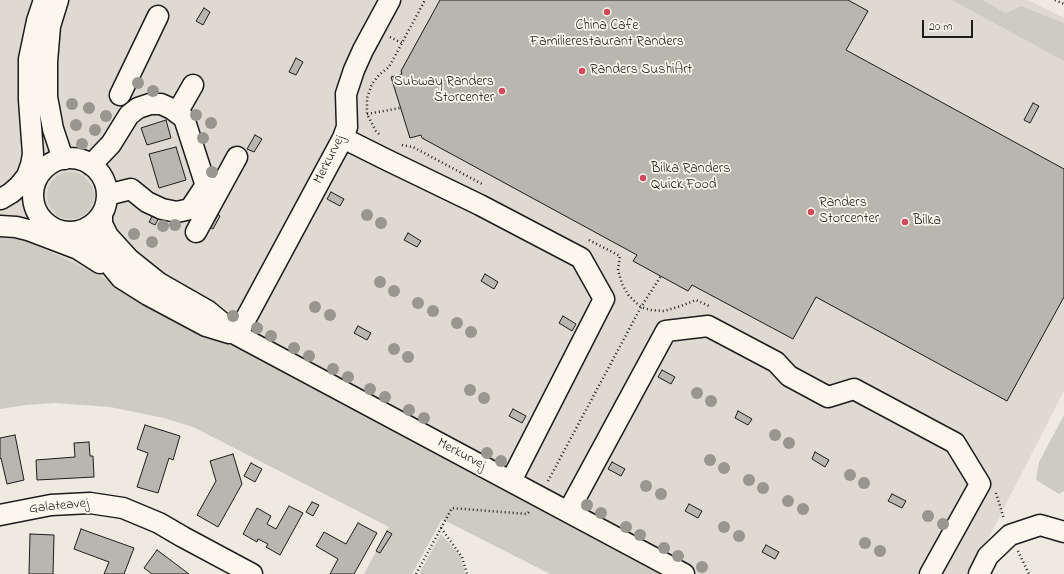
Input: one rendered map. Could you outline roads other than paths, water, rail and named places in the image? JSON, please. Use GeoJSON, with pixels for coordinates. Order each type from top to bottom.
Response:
{"type":"FeatureCollection","features":[{"type":"Feature","properties":{"kind":"street"},"geometry":{"type":"LineString","coordinates":[[0,205],[27,176],[32,165],[32,118],[29,100],[29,59],[37,21],[44,0]]}},
{"type":"Feature","properties":{"kind":"street"},"geometry":{"type":"LineString","coordinates":[[58,0],[50,26],[47,62],[48,96],[53,129],[60,150],[65,159]]}},
{"type":"Feature","properties":{"kind":"street","name":"Merkurvej"},"geometry":{"type":"LineString","coordinates":[[237,335],[343,138],[347,126],[346,94],[354,70],[390,0]]}},
{"type":"Feature","properties":{"kind":"street"},"geometry":{"type":"LineString","coordinates":[[120,95],[158,16]]}},
{"type":"Feature","properties":{"kind":"street"},"geometry":{"type":"LineString","coordinates":[[177,113],[192,85]]}},
{"type":"Feature","properties":{"kind":"street"},"geometry":{"type":"LineString","coordinates":[[91,165],[111,144],[129,115],[138,108],[150,104],[161,104],[184,118],[205,183],[204,188],[190,209],[177,212],[162,209],[147,202],[131,189],[107,195]]}},
{"type":"Feature","properties":{"kind":"street"},"geometry":{"type":"LineString","coordinates":[[32,118],[41,140],[47,167]]}},
{"type":"Feature","properties":{"kind":"street"},"geometry":{"type":"LineString","coordinates":[[343,138],[385,160],[480,205],[581,258],[604,299],[510,481]]}},
{"type":"Feature","properties":{"kind":"street"},"geometry":{"type":"LineString","coordinates":[[196,232],[237,157]]}},
{"type":"Feature","properties":{"kind":"street"},"geometry":{"type":"LineString","coordinates":[[74,159],[91,165],[101,175],[106,188],[107,195],[105,208],[102,214],[96,222],[88,228],[79,231],[63,232],[55,229],[45,222],[37,212],[34,202],[34,191],[38,178],[47,167],[58,160],[74,159]]}},
{"type":"Feature","properties":{"kind":"street"},"geometry":{"type":"LineString","coordinates":[[0,205],[34,191]]}},
{"type":"Feature","properties":{"kind":"street"},"geometry":{"type":"LineString","coordinates":[[0,205],[37,212]]}},
{"type":"Feature","properties":{"kind":"street","name":"Merkurvej"},"geometry":{"type":"LineString","coordinates":[[102,214],[102,224],[108,236],[129,259],[159,283],[208,311],[237,335],[684,574]]}},
{"type":"Feature","properties":{"kind":"street"},"geometry":{"type":"LineString","coordinates":[[0,226],[16,227],[28,230],[78,249],[121,278]]}},
{"type":"Feature","properties":{"kind":"street","name":"Merkurvej"},"geometry":{"type":"LineString","coordinates":[[79,231],[98,250],[121,278],[148,295],[206,326],[237,335]]}},
{"type":"Feature","properties":{"kind":"street"},"geometry":{"type":"LineString","coordinates":[[568,512],[666,331],[708,326],[776,362],[789,376],[828,397],[854,389],[955,443],[980,484],[930,574]]}},
{"type":"Feature","properties":{"kind":"street","name":"Galateavej"},"geometry":{"type":"LineString","coordinates":[[0,515],[51,505],[90,503],[123,508],[159,523],[252,574]]}},
{"type":"Feature","properties":{"kind":"street"},"geometry":{"type":"LineString","coordinates":[[979,574],[988,556],[1010,534],[1040,526],[1064,532]]}},
{"type":"Feature","properties":{"kind":"street","name":"Galateavej"},"geometry":{"type":"LineString","coordinates":[[183,537],[205,560],[222,574]]}},
{"type":"Feature","properties":{"kind":"place","name":"China Cafe Familierestaurant Randers"},"geometry":{"type":"Point","coordinates":[607,12]}},
{"type":"Feature","properties":{"kind":"place","name":"Randers SushiArt"},"geometry":{"type":"Point","coordinates":[582,71]}},
{"type":"Feature","properties":{"kind":"place","name":"Subway Randers Storcenter"},"geometry":{"type":"Point","coordinates":[502,91]}},
{"type":"Feature","properties":{"kind":"place","name":"Bilka Randers Quick Food"},"geometry":{"type":"Point","coordinates":[643,178]}},
{"type":"Feature","properties":{"kind":"place","name":"Randers Storcenter"},"geometry":{"type":"Point","coordinates":[811,212]}},
{"type":"Feature","properties":{"kind":"place","name":"Bilka"},"geometry":{"type":"Point","coordinates":[905,222]}}]}
